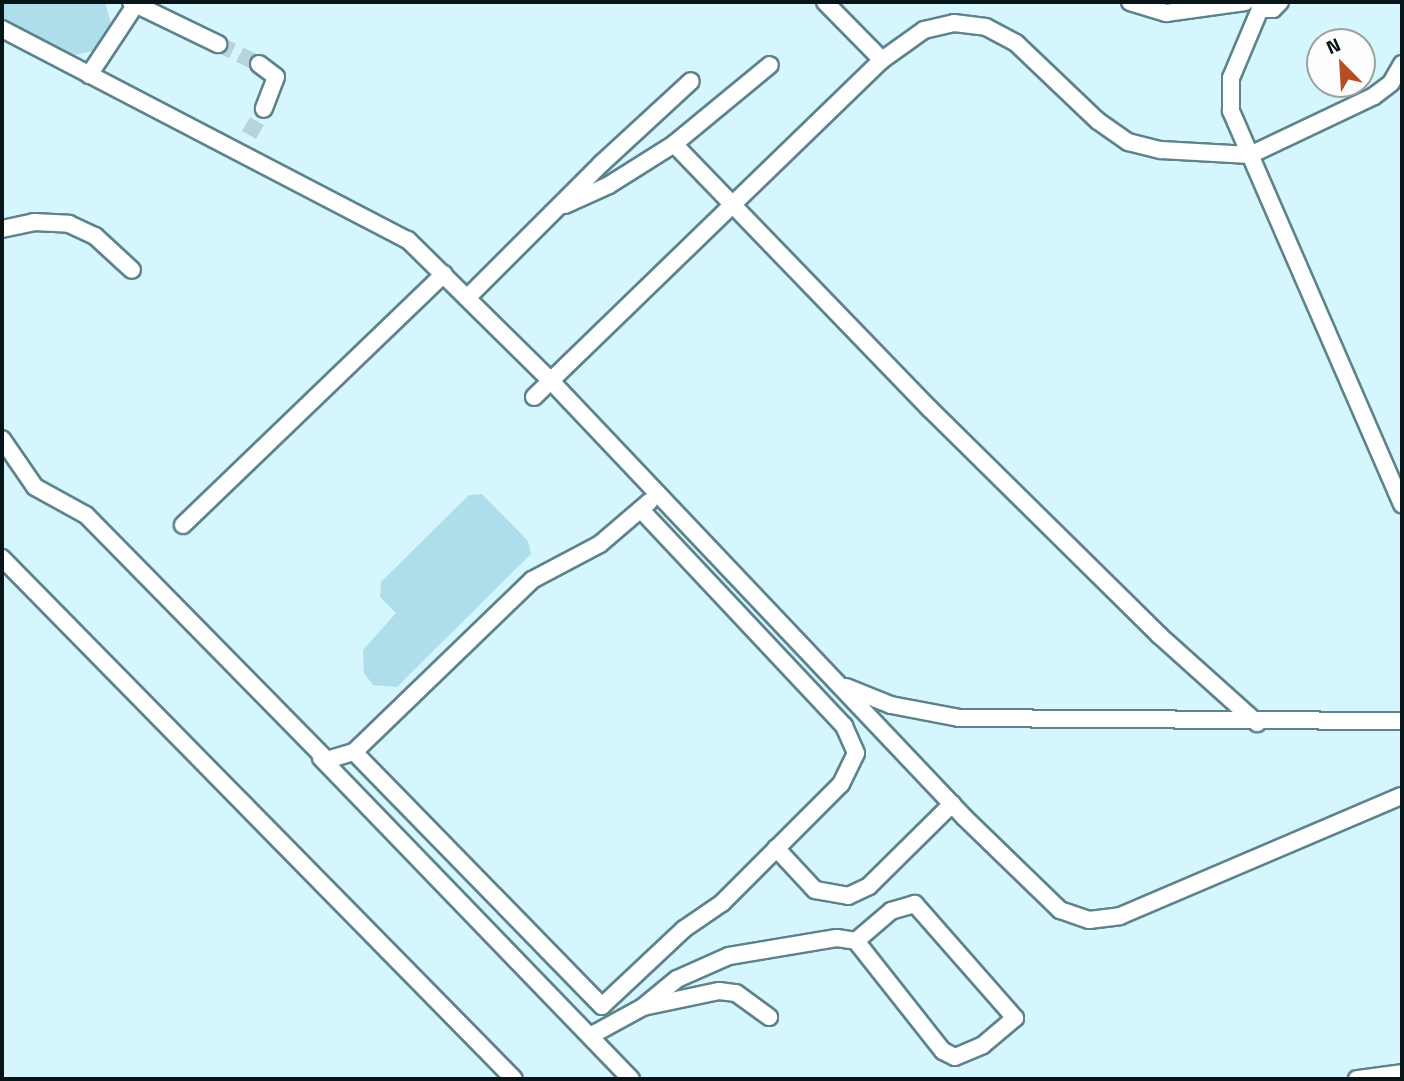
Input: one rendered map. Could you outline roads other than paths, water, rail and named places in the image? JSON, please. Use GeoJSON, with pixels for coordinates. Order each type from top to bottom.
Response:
{"type":"FeatureCollection","features":[{"type":"Feature","properties":{"kind":"street"},"geometry":{"type":"LineString","coordinates":[[825,2],[882,60]]}},
{"type":"Feature","properties":{"kind":"street"},"geometry":{"type":"LineString","coordinates":[[1130,2],[1166,13],[1245,2]]}},
{"type":"Feature","properties":{"kind":"street"},"geometry":{"type":"LineString","coordinates":[[1280,2],[1273,9],[1260,5],[1228,91],[1231,111],[1402,504]]}},
{"type":"Feature","properties":{"kind":"street"},"geometry":{"type":"LineString","coordinates":[[89,75],[133,3],[218,44]]}},
{"type":"Feature","properties":{"kind":"street"},"geometry":{"type":"LineString","coordinates":[[534,397],[882,60],[924,30],[954,23],[986,27],[1016,43],[1098,121],[1128,142],[1161,150],[1250,155],[1380,93],[1402,64]]}},
{"type":"Feature","properties":{"kind":"street"},"geometry":{"type":"LineString","coordinates":[[2,29],[390,227],[468,297],[551,382],[1049,903],[1072,916],[1095,920],[1126,914],[1402,796]]}},
{"type":"Feature","properties":{"kind":"street"},"geometry":{"type":"LineString","coordinates":[[259,64],[276,78],[264,109]]}},
{"type":"Feature","properties":{"kind":"street"},"geometry":{"type":"LineString","coordinates":[[562,206],[609,185],[674,144],[770,65]]}},
{"type":"Feature","properties":{"kind":"street"},"geometry":{"type":"LineString","coordinates":[[468,297],[691,81]]}},
{"type":"Feature","properties":{"kind":"street"},"geometry":{"type":"LineString","coordinates":[[240,150],[249,135]]}},
{"type":"Feature","properties":{"kind":"street"},"geometry":{"type":"LineString","coordinates":[[674,144],[930,410],[1159,635],[1257,723]]}},
{"type":"Feature","properties":{"kind":"street"},"geometry":{"type":"LineString","coordinates":[[2,229],[34,222],[69,224],[95,236],[132,270]]}},
{"type":"Feature","properties":{"kind":"street"},"geometry":{"type":"LineString","coordinates":[[183,525],[444,274]]}},
{"type":"Feature","properties":{"kind":"street"},"geometry":{"type":"LineString","coordinates":[[2,439],[44,493],[79,510],[631,1079]]}},
{"type":"Feature","properties":{"kind":"street"},"geometry":{"type":"LineString","coordinates":[[321,758],[338,760],[354,752],[532,580],[600,544],[658,493]]}},
{"type":"Feature","properties":{"kind":"street"},"geometry":{"type":"LineString","coordinates":[[354,752],[602,1006],[679,933],[722,903],[847,777],[855,760],[853,740],[641,510]]}},
{"type":"Feature","properties":{"kind":"street"},"geometry":{"type":"LineString","coordinates":[[2,558],[514,1079]]}},
{"type":"Feature","properties":{"kind":"street"},"geometry":{"type":"LineString","coordinates":[[833,679],[881,701],[947,717],[1257,723],[1402,722]]}},
{"type":"Feature","properties":{"kind":"street"},"geometry":{"type":"LineString","coordinates":[[776,848],[816,890],[848,896],[874,882],[952,804]]}},
{"type":"Feature","properties":{"kind":"street"},"geometry":{"type":"LineString","coordinates":[[590,1036],[643,1007],[677,979],[729,956],[828,939],[856,941],[891,911],[915,904],[1015,1018],[983,1045],[955,1057],[943,1051],[856,941]]}},
{"type":"Feature","properties":{"kind":"street"},"geometry":{"type":"LineString","coordinates":[[643,1007],[727,991],[769,1017]]}},
{"type":"Feature","properties":{"kind":"street"},"geometry":{"type":"LineString","coordinates":[[1357,1079],[1402,1073]]}},
{"type":"Feature","properties":{"kind":"tunnel"},"geometry":{"type":"LineString","coordinates":[[218,44],[259,64]]}},
{"type":"Feature","properties":{"kind":"tunnel"},"geometry":{"type":"LineString","coordinates":[[249,135],[264,109]]}}]}
